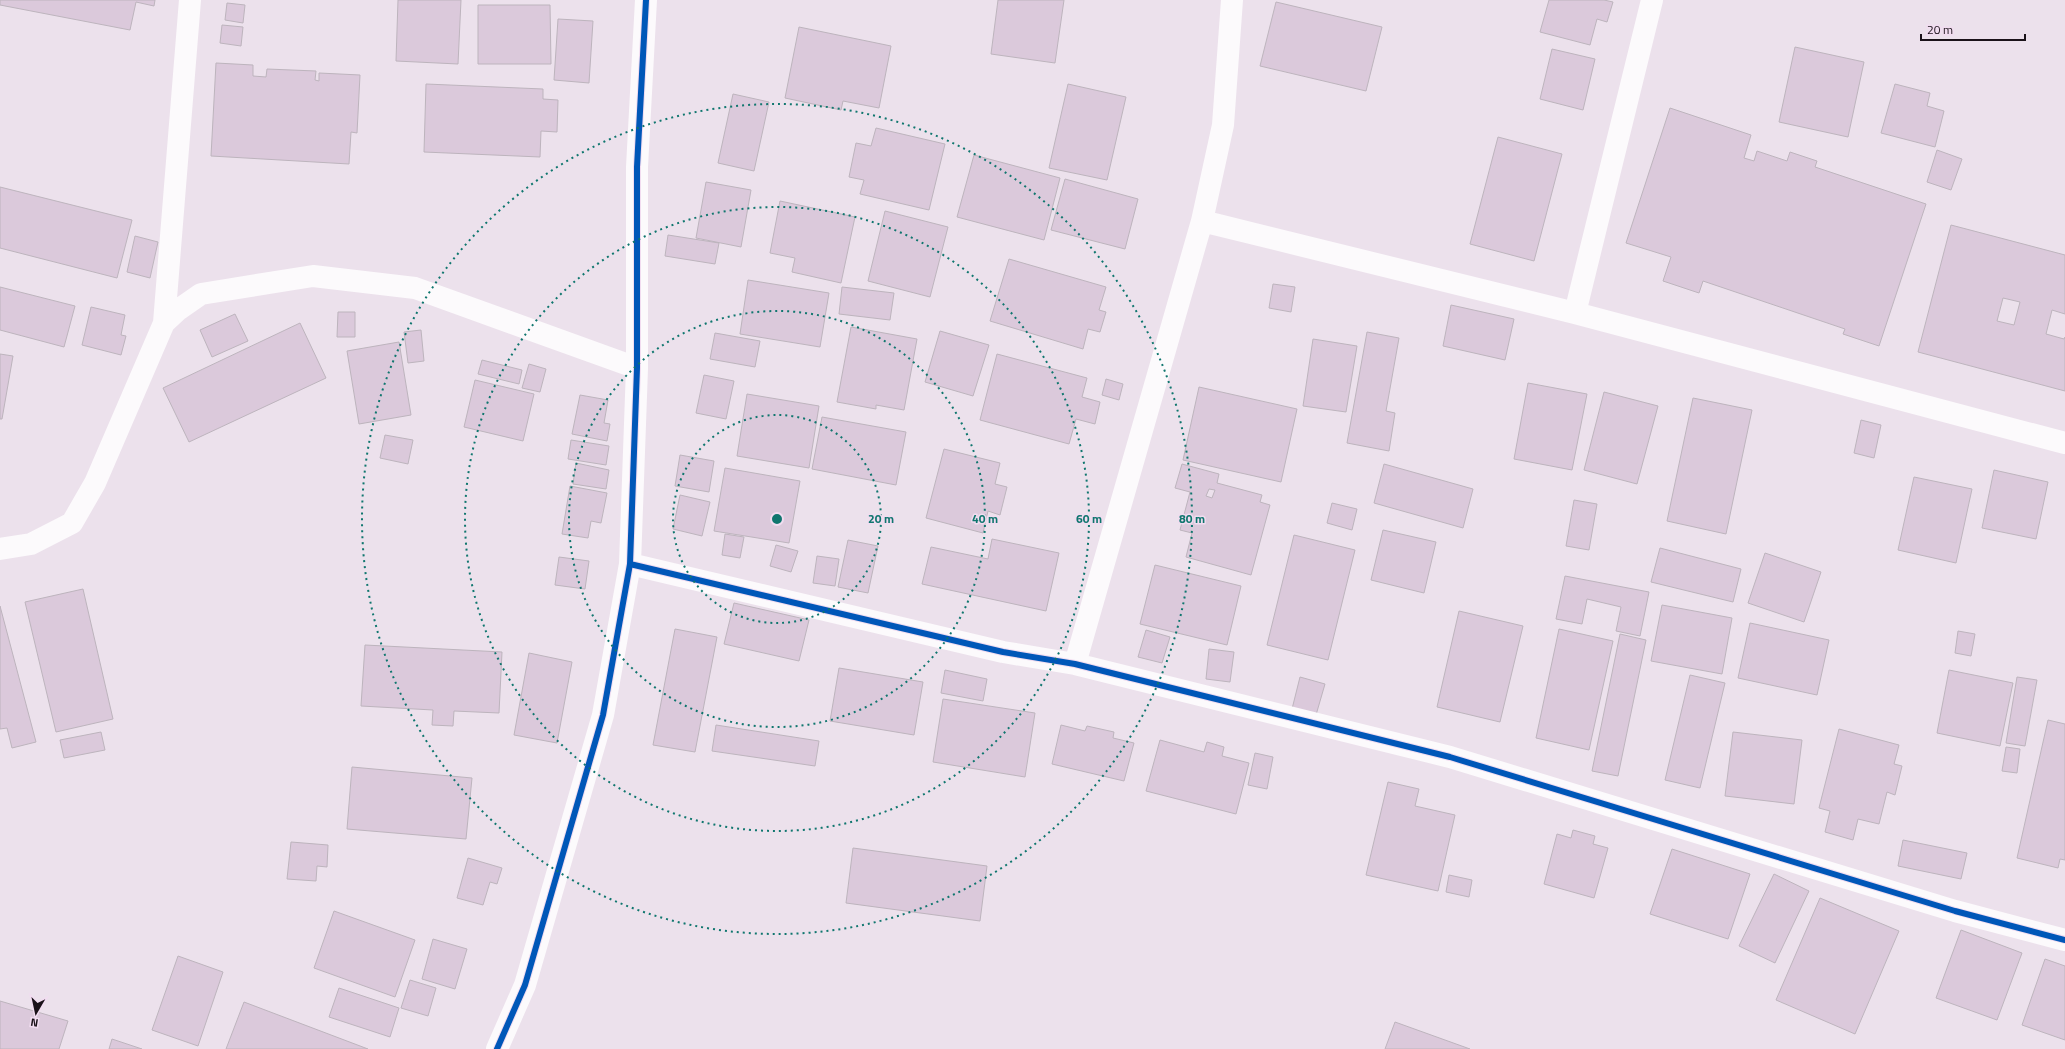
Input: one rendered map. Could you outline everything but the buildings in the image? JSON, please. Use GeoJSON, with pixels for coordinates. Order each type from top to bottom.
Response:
{"type":"FeatureCollection","features":[{"type":"Feature","properties":{"kind":"street"},"geometry":{"type":"LineString","coordinates":[[0,549],[31,544],[72,523],[95,484],[164,323],[190,0]]}},
{"type":"Feature","properties":{"kind":"street"},"geometry":{"type":"LineString","coordinates":[[497,1049],[525,985],[603,715],[630,564],[637,368],[637,167],[646,0]]}},
{"type":"Feature","properties":{"kind":"street"},"geometry":{"type":"LineString","coordinates":[[1075,664],[1202,221],[1223,125],[1232,0]]}},
{"type":"Feature","properties":{"kind":"street"},"geometry":{"type":"LineString","coordinates":[[1575,313],[1652,0]]}},
{"type":"Feature","properties":{"kind":"street"},"geometry":{"type":"LineString","coordinates":[[1202,221],[1575,313],[2065,444]]}},
{"type":"Feature","properties":{"kind":"street"},"geometry":{"type":"LineString","coordinates":[[164,323],[178,310],[201,294],[313,276],[415,288],[637,368]]}},
{"type":"Feature","properties":{"kind":"street"},"geometry":{"type":"LineString","coordinates":[[630,564],[1003,652],[1075,664],[1450,757],[1955,911],[2065,940]]}},
{"type":"Feature","properties":{"kind":"cycle path"},"geometry":{"type":"LineString","coordinates":[[497,1049],[525,985],[603,715],[630,564],[637,368],[637,167],[646,0]]}},
{"type":"Feature","properties":{"kind":"cycle path"},"geometry":{"type":"LineString","coordinates":[[630,564],[1003,652],[1075,664],[1450,757],[1955,911],[2065,940]]}}]}
